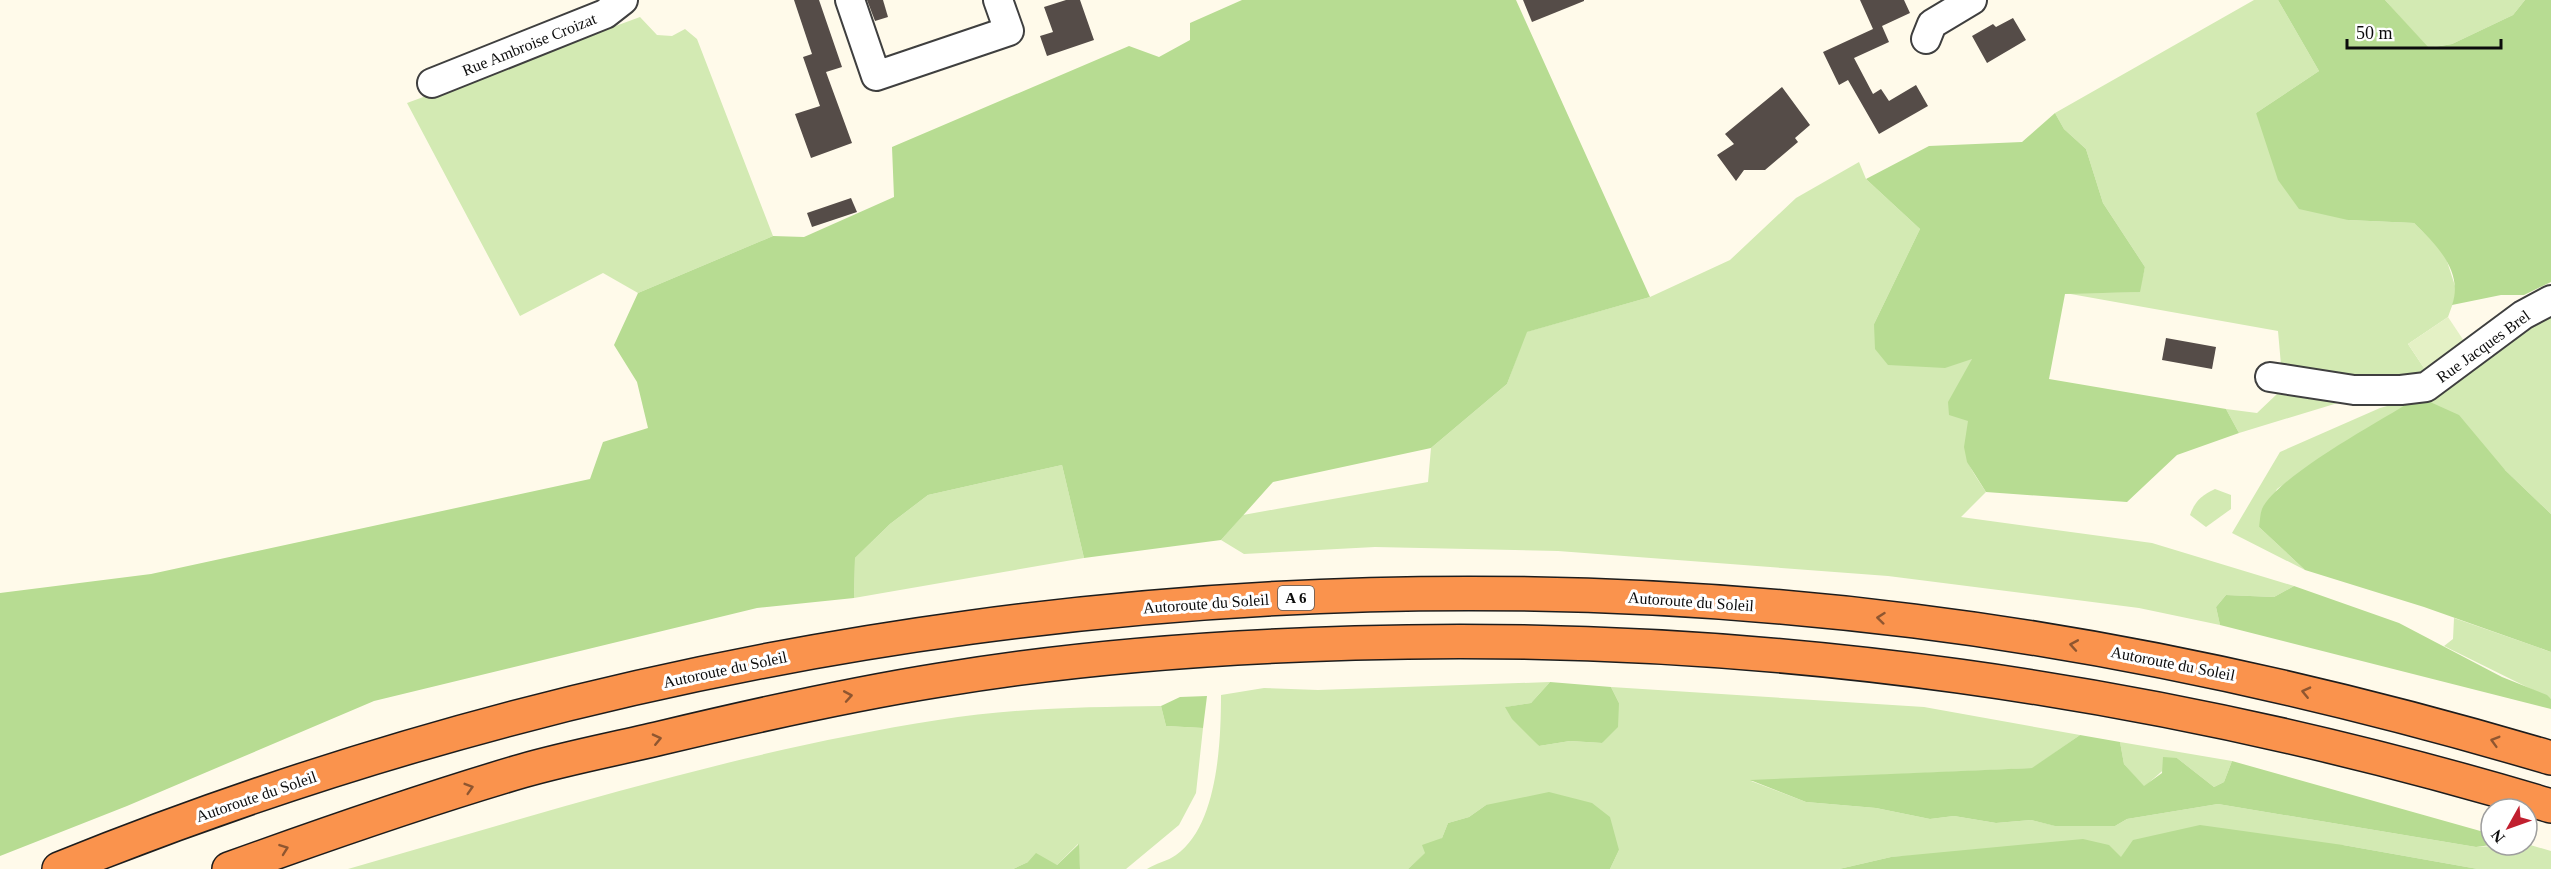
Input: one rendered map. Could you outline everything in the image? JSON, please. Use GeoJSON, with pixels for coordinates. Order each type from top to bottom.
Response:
{"type":"FeatureCollection","features":[{"type":"Feature","properties":{"kind":"highway","name":"Autoroute du Soleil"},"geometry":{"type":"LineString","coordinates":[[59,869],[190,819],[341,767],[495,722],[689,676],[808,652],[1037,618],[1282,598],[1512,594],[1632,597],[1911,621],[2090,647],[2242,677],[2362,704],[2551,758]]}},
{"type":"Feature","properties":{"kind":"highway"},"geometry":{"type":"LineString","coordinates":[[229,869],[373,817],[529,769],[802,704],[945,679],[1084,661],[1266,646],[1391,642],[1497,640],[1621,644],[1777,654],[2009,681],[2154,707],[2340,747],[2551,806]]}},
{"type":"Feature","properties":{"kind":"street","name":"Rue Ambroise Croizat"},"geometry":{"type":"LineString","coordinates":[[432,83],[605,14],[623,0]]}},
{"type":"Feature","properties":{"kind":"street"},"geometry":{"type":"LineString","coordinates":[[849,0],[876,76],[1009,32],[998,0]]}},
{"type":"Feature","properties":{"kind":"street"},"geometry":{"type":"LineString","coordinates":[[1926,39],[1932,24],[1972,0]]}},
{"type":"Feature","properties":{"kind":"street","name":"Rue Jacques Brel"},"geometry":{"type":"LineString","coordinates":[[2270,376],[2355,390],[2402,390],[2426,387],[2523,315],[2551,300]]}},
{"type":"Feature","properties":{"kind":"green space"},"geometry":{"type":"Polygon","coordinates":[[[1242,0],[1516,0],[1650,297],[1527,332],[1507,384],[1431,448],[1273,482],[1221,540],[1084,558],[1062,465],[928,495],[890,524],[855,558],[854,598],[757,608],[374,701],[127,806],[0,856],[0,593],[151,574],[590,479],[603,442],[648,428],[637,382],[614,345],[638,293],[773,236],[804,237],[894,197],[892,147],[1129,46],[1159,57],[1190,40],[1190,23],[1242,0]]]}},
{"type":"Feature","properties":{"kind":"green space"},"geometry":{"type":"Polygon","coordinates":[[[2254,0],[2278,0],[2319,71],[2256,113],[2348,220],[2414,223],[2444,252],[2457,292],[2448,317],[2408,344],[2426,371],[2390,379],[2372,379],[2336,376],[2281,365],[2278,331],[2065,293],[2139,292],[2145,267],[2103,203],[2086,149],[2064,129],[2055,113],[2254,0]]]}},
{"type":"Feature","properties":{"kind":"green space"},"geometry":{"type":"Polygon","coordinates":[[[2278,0],[2385,0],[2429,48],[2452,44],[2513,15],[2525,0],[2551,0],[2551,282],[2524,295],[2501,295],[2452,305],[2455,293],[2451,270],[2439,249],[2414,223],[2348,220],[2299,209],[2278,180],[2256,113],[2319,71],[2278,0]]]}},
{"type":"Feature","properties":{"kind":"green space"},"geometry":{"type":"Polygon","coordinates":[[[2385,0],[2525,0],[2513,15],[2452,44],[2428,48],[2385,0]]]}},
{"type":"Feature","properties":{"kind":"green space"},"geometry":{"type":"Polygon","coordinates":[[[640,17],[657,35],[672,36],[685,29],[697,39],[773,236],[638,293],[603,273],[520,316],[407,103],[640,17]]]}},
{"type":"Feature","properties":{"kind":"green space"},"geometry":{"type":"Polygon","coordinates":[[[2055,113],[2064,129],[2086,149],[2103,203],[2145,267],[2140,292],[2065,294],[2049,379],[2226,409],[2239,433],[2177,455],[2127,502],[1986,492],[1967,462],[1964,447],[1968,421],[1949,415],[1948,402],[1972,359],[1945,368],[1888,365],[1875,349],[1874,324],[1920,229],[1866,179],[1929,146],[2022,142],[2055,113]]]}},
{"type":"Feature","properties":{"kind":"green space"},"geometry":{"type":"Polygon","coordinates":[[[1859,162],[1866,179],[1920,229],[1874,324],[1972,358],[1966,451],[1973,472],[1986,492],[1961,517],[2152,543],[2294,586],[2274,597],[2226,595],[2216,607],[2220,625],[2139,608],[1888,576],[1558,551],[1375,547],[1244,554],[1221,540],[1243,515],[1428,482],[1431,448],[1507,384],[1526,332],[1650,297],[1730,260],[1796,198],[1859,162]]]}},
{"type":"Feature","properties":{"kind":"green space"},"geometry":{"type":"Polygon","coordinates":[[[2551,314],[2551,514],[2505,470],[2340,445],[2277,489],[2259,527],[2305,570],[2232,533],[2280,452],[2380,408],[2419,397],[2551,314]]]}},
{"type":"Feature","properties":{"kind":"green space"},"geometry":{"type":"Polygon","coordinates":[[[2448,317],[2466,344],[2426,371],[2408,344],[2448,317]]]}},
{"type":"Feature","properties":{"kind":"green space"},"geometry":{"type":"Polygon","coordinates":[[[2277,394],[2341,402],[2239,433],[2226,409],[2257,413],[2277,394]]]}},
{"type":"Feature","properties":{"kind":"green space"},"geometry":{"type":"Polygon","coordinates":[[[2419,397],[2459,415],[2505,470],[2551,514],[2551,652],[2424,607],[2305,570],[2259,527],[2262,509],[2288,481],[2333,448],[2419,397]]]}},
{"type":"Feature","properties":{"kind":"green space"},"geometry":{"type":"Polygon","coordinates":[[[1062,465],[1084,558],[854,598],[855,558],[890,524],[928,495],[1062,465]]]}},
{"type":"Feature","properties":{"kind":"green space"},"geometry":{"type":"Polygon","coordinates":[[[2215,489],[2231,495],[2231,509],[2206,527],[2190,515],[2200,499],[2215,489]]]}},
{"type":"Feature","properties":{"kind":"green space"},"geometry":{"type":"Polygon","coordinates":[[[2294,586],[2399,623],[2502,677],[2547,695],[2551,699],[2551,709],[2220,625],[2216,607],[2226,595],[2274,597],[2294,586]]]}},
{"type":"Feature","properties":{"kind":"green space"},"geometry":{"type":"Polygon","coordinates":[[[2454,618],[2551,652],[2551,699],[2444,646],[2453,639],[2454,618]]]}},
{"type":"Feature","properties":{"kind":"green space"},"geometry":{"type":"Polygon","coordinates":[[[1550,682],[1531,703],[1506,707],[1539,746],[1570,741],[1602,743],[1619,703],[1611,687],[1924,707],[2080,735],[2033,768],[1751,781],[1806,802],[1876,808],[1930,819],[1954,816],[1996,823],[2031,820],[2056,826],[2115,826],[2127,819],[2218,804],[2479,847],[2479,857],[2539,857],[2539,848],[2551,851],[2551,869],[2478,869],[2343,845],[2121,857],[1940,854],[1891,857],[1839,869],[1610,869],[1619,850],[1486,805],[1469,817],[1448,823],[1442,838],[1408,869],[1147,869],[1176,855],[1190,842],[1201,824],[1209,804],[1218,758],[1221,695],[1264,688],[1318,690],[1550,682]]]}},
{"type":"Feature","properties":{"kind":"green space"},"geometry":{"type":"Polygon","coordinates":[[[1550,682],[1611,687],[1619,703],[1618,727],[1602,743],[1570,741],[1539,746],[1512,719],[1505,707],[1531,703],[1550,682]]]}},
{"type":"Feature","properties":{"kind":"green space"},"geometry":{"type":"Polygon","coordinates":[[[1207,696],[1203,728],[1166,726],[1161,706],[1180,697],[1207,696]]]}},
{"type":"Feature","properties":{"kind":"green space"},"geometry":{"type":"Polygon","coordinates":[[[1161,706],[1166,726],[1203,728],[1196,793],[1179,825],[1126,869],[1080,869],[1078,844],[1057,865],[1028,862],[1013,869],[348,869],[641,785],[789,748],[863,733],[993,713],[1161,706]]]}},
{"type":"Feature","properties":{"kind":"green space"},"geometry":{"type":"Polygon","coordinates":[[[2080,735],[2120,742],[2124,764],[2144,786],[2162,773],[2163,757],[2177,758],[2214,787],[2224,782],[2232,761],[2479,831],[2479,847],[2218,804],[2127,819],[2115,826],[2055,826],[2031,820],[1996,823],[1954,816],[1930,819],[1876,808],[1806,802],[1750,780],[2032,768],[2080,735]]]}},
{"type":"Feature","properties":{"kind":"green space"},"geometry":{"type":"Polygon","coordinates":[[[2120,742],[2232,761],[2224,782],[2214,787],[2177,758],[2144,787],[2124,764],[2120,742]]]}},
{"type":"Feature","properties":{"kind":"green space"},"geometry":{"type":"Polygon","coordinates":[[[1549,792],[1592,803],[1610,817],[1619,850],[1610,869],[1408,869],[1425,853],[1422,845],[1442,838],[1448,823],[1469,817],[1486,805],[1549,792]]]}},
{"type":"Feature","properties":{"kind":"green space"},"geometry":{"type":"Polygon","coordinates":[[[2200,825],[2343,845],[2478,869],[1839,869],[1891,857],[2083,839],[2109,845],[2121,857],[2133,840],[2200,825]]]}},
{"type":"Feature","properties":{"kind":"green space"},"geometry":{"type":"Polygon","coordinates":[[[1079,844],[1080,869],[1013,869],[1028,862],[1036,853],[1057,865],[1079,844]]]}},
{"type":"Feature","properties":{"kind":"building"},"geometry":{"type":"Polygon","coordinates":[[[794,0],[819,0],[842,67],[826,72],[852,143],[811,158],[795,114],[820,106],[803,57],[812,54],[794,0]]]}},
{"type":"Feature","properties":{"kind":"building"},"geometry":{"type":"Polygon","coordinates":[[[867,0],[883,0],[888,17],[875,21],[867,0]]]}},
{"type":"Feature","properties":{"kind":"building"},"geometry":{"type":"Polygon","coordinates":[[[1066,0],[1080,0],[1094,40],[1047,56],[1040,36],[1053,32],[1044,7],[1066,0]]]}},
{"type":"Feature","properties":{"kind":"building"},"geometry":{"type":"Polygon","coordinates":[[[1523,0],[1584,0],[1584,1],[1532,22],[1523,0]]]}},
{"type":"Feature","properties":{"kind":"building"},"geometry":{"type":"Polygon","coordinates":[[[1860,0],[1904,0],[1910,13],[1882,26],[1889,42],[1854,58],[1873,94],[1881,89],[1889,101],[1916,85],[1928,106],[1879,134],[1848,80],[1839,85],[1823,52],[1873,29],[1860,0]]]}},
{"type":"Feature","properties":{"kind":"building"},"geometry":{"type":"Polygon","coordinates":[[[2013,18],[2026,40],[1987,63],[1972,36],[1993,24],[1996,27],[2013,18]]]}},
{"type":"Feature","properties":{"kind":"building"},"geometry":{"type":"Polygon","coordinates":[[[1782,87],[1810,125],[1795,138],[1798,142],[1765,170],[1744,170],[1736,181],[1717,155],[1734,144],[1725,134],[1782,87]]]}},
{"type":"Feature","properties":{"kind":"building"},"geometry":{"type":"Polygon","coordinates":[[[851,198],[857,212],[812,227],[807,213],[851,198]]]}},
{"type":"Feature","properties":{"kind":"building"},"geometry":{"type":"Polygon","coordinates":[[[2166,338],[2216,347],[2212,369],[2162,360],[2166,338]]]}}]}
